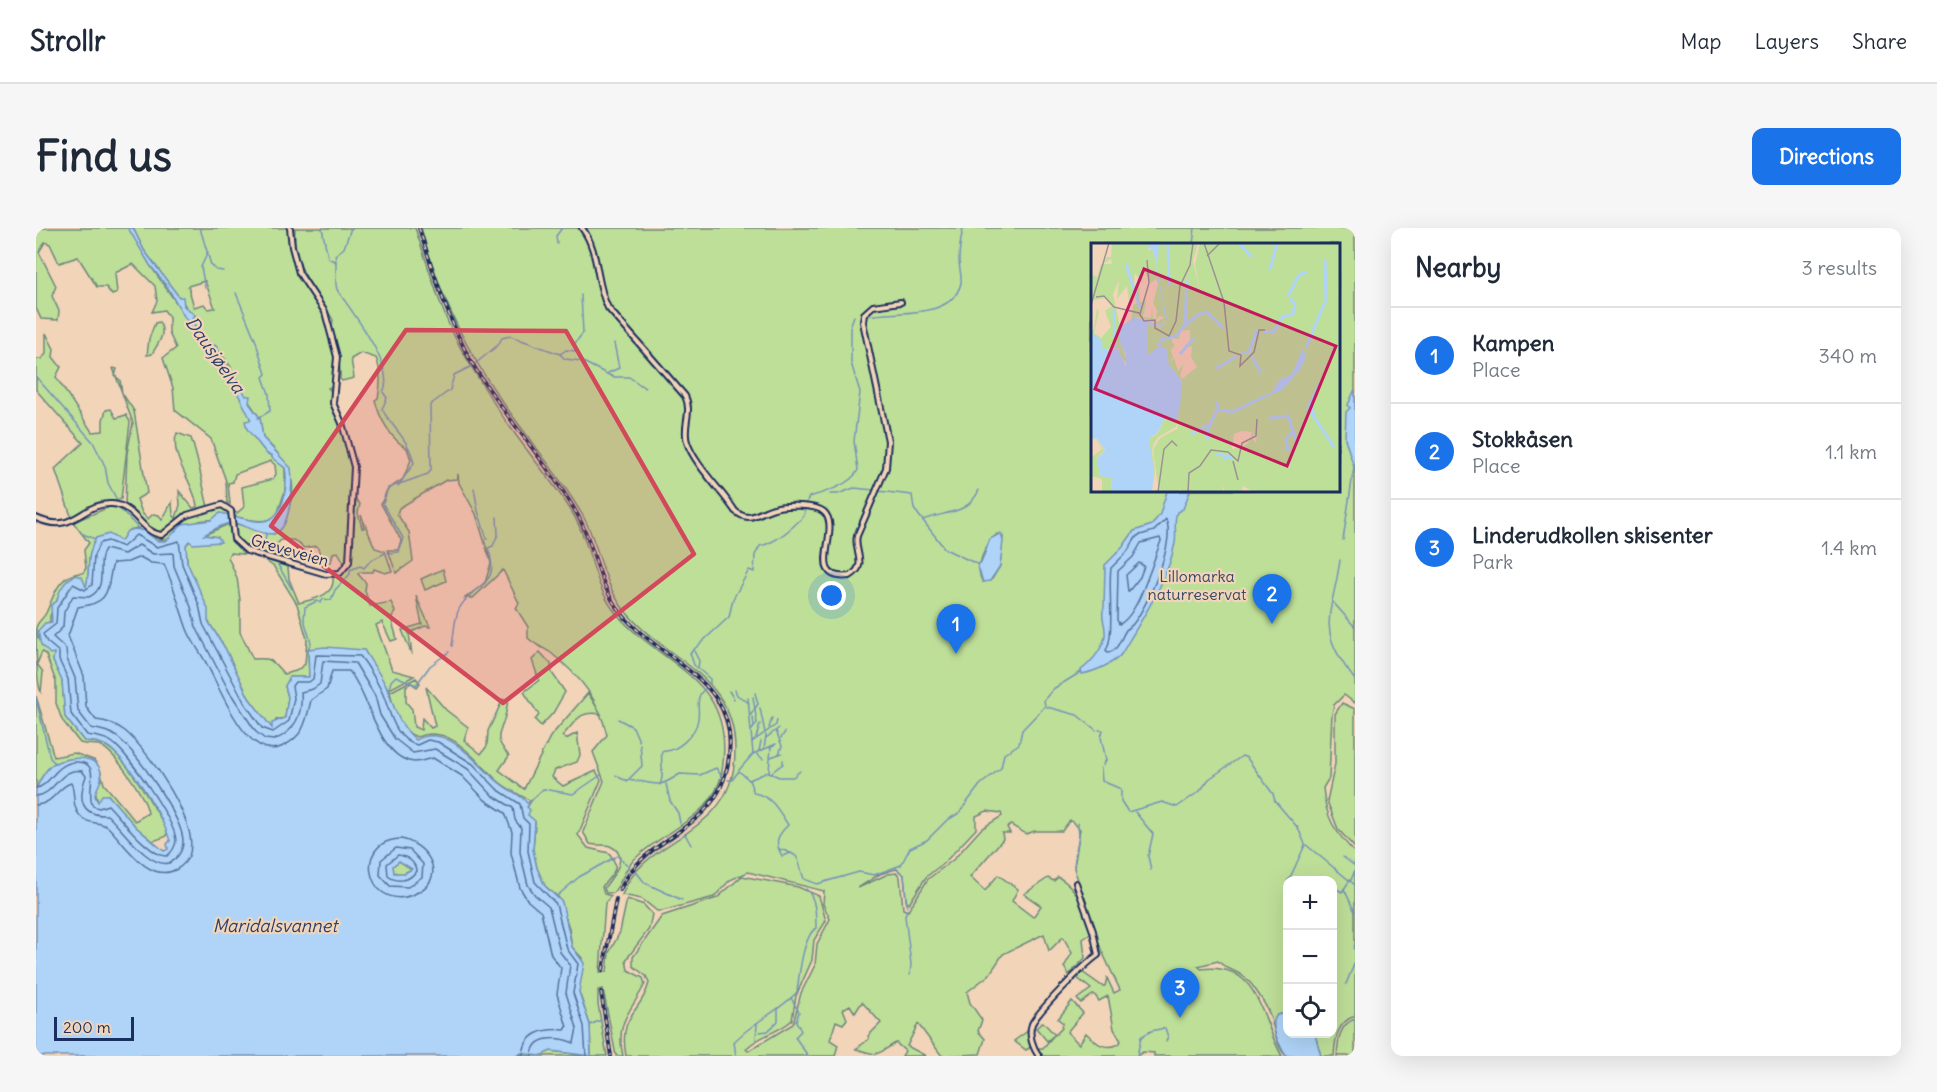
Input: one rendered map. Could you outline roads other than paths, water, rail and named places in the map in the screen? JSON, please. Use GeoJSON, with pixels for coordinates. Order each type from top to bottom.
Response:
{"type":"FeatureCollection","features":[{"type":"Feature","properties":{"kind":"street","name":"Greveveien"},"geometry":{"type":"LineString","coordinates":[[36,518],[57,524],[77,518],[100,505],[113,504],[126,507],[150,531],[160,535],[168,532],[187,515],[209,507],[224,505],[229,508],[232,517],[236,544],[255,554],[324,574],[340,573],[349,562],[354,467],[342,423],[333,403],[337,357],[325,312],[299,273],[290,228]]}},
{"type":"Feature","properties":{"kind":"street"},"geometry":{"type":"LineString","coordinates":[[582,228],[592,246],[602,293],[608,308],[685,396],[689,408],[686,436],[693,455],[735,511],[744,517],[754,517],[778,507],[815,507],[823,511],[831,526],[825,561],[830,572],[838,576],[849,576],[859,568],[861,559],[855,543],[888,459],[887,437],[863,322],[864,314],[873,306],[901,302]]}},
{"type":"Feature","properties":{"kind":"street"},"geometry":{"type":"LineString","coordinates":[[1039,1056],[1031,1040],[1033,1023],[1057,993],[1098,955],[1099,948],[1076,883]]}},
{"type":"Feature","properties":{"kind":"water","name":"Maridalsvannet"},"geometry":{"type":"Polygon","coordinates":[[[128,228],[133,228],[144,250],[179,297],[183,297],[184,306],[196,316],[192,318],[198,332],[203,339],[216,346],[246,396],[250,396],[249,403],[260,418],[263,438],[291,468],[290,506],[283,526],[278,532],[266,534],[235,523],[228,523],[204,535],[218,537],[221,542],[193,544],[189,541],[186,545],[187,562],[208,609],[208,621],[225,648],[249,698],[272,728],[272,723],[285,718],[288,697],[285,686],[290,677],[309,677],[308,649],[325,647],[364,650],[383,681],[401,723],[416,740],[428,736],[451,741],[504,786],[522,797],[527,803],[531,801],[527,807],[530,810],[528,815],[535,821],[533,850],[537,868],[545,886],[562,902],[572,947],[584,963],[579,992],[590,1025],[591,1056],[551,1051],[540,1056],[521,1053],[516,1056],[36,1056],[36,789],[44,774],[49,767],[61,761],[76,758],[91,760],[100,770],[101,779],[95,796],[98,802],[102,795],[108,795],[136,827],[164,851],[168,849],[167,844],[170,841],[153,805],[128,767],[108,747],[84,741],[65,717],[62,681],[53,661],[54,653],[50,654],[41,645],[38,631],[45,623],[52,622],[51,605],[57,601],[69,579],[76,575],[82,577],[86,587],[90,551],[96,538],[109,534],[121,541],[127,531],[136,529],[147,533],[157,541],[166,541],[182,524],[211,520],[220,513],[250,520],[267,520],[274,517],[280,509],[284,497],[285,468],[272,458],[272,455],[267,454],[247,429],[245,421],[251,420],[231,380],[192,330],[168,288],[150,265],[128,228]],[[399,861],[393,866],[394,873],[405,873],[412,869],[399,861]]]}},
{"type":"Feature","properties":{"kind":"water"},"geometry":{"type":"Polygon","coordinates":[[[1355,389],[1354,467],[1345,439],[1346,412],[1350,408],[1348,405],[1355,389]]]}},
{"type":"Feature","properties":{"kind":"water"},"geometry":{"type":"Polygon","coordinates":[[[1167,492],[1190,492],[1183,509],[1177,512],[1175,543],[1166,573],[1145,615],[1119,657],[1104,666],[1082,674],[1081,670],[1098,652],[1104,641],[1105,628],[1102,613],[1105,565],[1122,548],[1134,531],[1152,525],[1160,514],[1167,492]]]}},
{"type":"Feature","properties":{"kind":"water"},"geometry":{"type":"Polygon","coordinates":[[[1001,533],[1003,541],[1000,566],[990,581],[983,582],[977,564],[981,563],[990,539],[1001,533]]]}},
{"type":"Feature","properties":{"kind":"water"},"geometry":{"type":"Polygon","coordinates":[[[1283,1014],[1283,1038],[1316,1038],[1321,1056],[1286,1056],[1274,1030],[1277,1015],[1283,1014]]]}},
{"type":"Feature","properties":{"kind":"waterway"},"geometry":{"type":"LineString","coordinates":[[200,228],[211,265],[216,270],[223,271]]}},
{"type":"Feature","properties":{"kind":"waterway"},"geometry":{"type":"LineString","coordinates":[[322,228],[328,258],[336,262]]}},
{"type":"Feature","properties":{"kind":"waterway"},"geometry":{"type":"LineString","coordinates":[[351,228],[344,248],[335,255],[336,285],[379,355],[386,382],[383,392],[387,398],[382,409],[409,447],[412,455],[414,463],[398,486]]}},
{"type":"Feature","properties":{"kind":"waterway"},"geometry":{"type":"LineString","coordinates":[[557,244],[556,236],[562,228]]}},
{"type":"Feature","properties":{"kind":"waterway"},"geometry":{"type":"LineString","coordinates":[[585,228],[591,238]]}},
{"type":"Feature","properties":{"kind":"waterway"},"geometry":{"type":"LineString","coordinates":[[868,316],[935,308],[947,303],[956,295],[961,283],[959,256],[963,228]]}},
{"type":"Feature","properties":{"kind":"waterway"},"geometry":{"type":"LineString","coordinates":[[1193,243],[1195,228]]}},
{"type":"Feature","properties":{"kind":"waterway"},"geometry":{"type":"LineString","coordinates":[[592,240],[594,247]]}},
{"type":"Feature","properties":{"kind":"waterway"},"geometry":{"type":"LineString","coordinates":[[205,288],[201,267],[208,252]]}},
{"type":"Feature","properties":{"kind":"waterway"},"geometry":{"type":"LineString","coordinates":[[236,293],[257,344]]}},
{"type":"Feature","properties":{"kind":"waterway"},"geometry":{"type":"LineString","coordinates":[[560,354],[566,350],[576,351],[575,343],[583,333],[581,295]]}},
{"type":"Feature","properties":{"kind":"waterway"},"geometry":{"type":"LineString","coordinates":[[806,504],[809,497],[843,484],[858,470],[854,441],[860,392],[851,363],[851,324],[854,316]]}},
{"type":"Feature","properties":{"kind":"waterway"},"geometry":{"type":"LineString","coordinates":[[475,364],[498,345],[502,338],[510,336],[560,354],[565,359],[581,361],[613,377],[629,377],[645,388]]}},
{"type":"Feature","properties":{"kind":"waterway"},"geometry":{"type":"LineString","coordinates":[[608,373],[619,368],[614,343]]}},
{"type":"Feature","properties":{"kind":"waterway"},"geometry":{"type":"LineString","coordinates":[[257,346],[266,374],[263,377],[269,394],[270,411],[258,418]]}},
{"type":"Feature","properties":{"kind":"waterway"},"geometry":{"type":"LineString","coordinates":[[388,553],[399,552],[403,538],[383,504],[388,488],[428,474],[431,470],[430,405],[450,390],[454,375],[472,366]]}},
{"type":"Feature","properties":{"kind":"waterway"},"geometry":{"type":"LineString","coordinates":[[36,377],[93,442],[105,466],[108,483],[117,500]]}},
{"type":"Feature","properties":{"kind":"waterway"},"geometry":{"type":"LineString","coordinates":[[1343,540],[1354,467]]}},
{"type":"Feature","properties":{"kind":"waterway"},"geometry":{"type":"LineString","coordinates":[[474,488],[478,511],[487,539]]}},
{"type":"Feature","properties":{"kind":"waterway"},"geometry":{"type":"LineString","coordinates":[[830,494],[838,494],[854,488],[874,490]]}},
{"type":"Feature","properties":{"kind":"waterway"},"geometry":{"type":"LineString","coordinates":[[923,520],[962,508],[969,504],[979,490]]}},
{"type":"Feature","properties":{"kind":"waterway"},"geometry":{"type":"LineString","coordinates":[[878,491],[912,495],[914,509],[945,549],[977,564]]}},
{"type":"Feature","properties":{"kind":"waterway"},"geometry":{"type":"LineString","coordinates":[[710,684],[710,679],[694,665],[690,653],[729,617],[733,599],[749,570],[754,572],[755,555],[760,546],[772,542],[789,530],[804,516],[805,508]]}},
{"type":"Feature","properties":{"kind":"waterway"},"geometry":{"type":"LineString","coordinates":[[121,510],[138,528]]}},
{"type":"Feature","properties":{"kind":"waterway"},"geometry":{"type":"LineString","coordinates":[[452,646],[459,609],[489,577],[491,561],[488,548],[493,546],[498,534],[497,517]]}},
{"type":"Feature","properties":{"kind":"waterway"},"geometry":{"type":"LineString","coordinates":[[266,533],[265,542],[275,558]]}},
{"type":"Feature","properties":{"kind":"waterway"},"geometry":{"type":"LineString","coordinates":[[83,534],[95,539]]}},
{"type":"Feature","properties":{"kind":"waterway"},"geometry":{"type":"LineString","coordinates":[[308,649],[311,643],[304,619],[305,607],[317,601],[321,603],[323,599],[331,600],[335,590],[350,574],[350,570],[360,566],[364,568],[370,561],[385,553]]}},
{"type":"Feature","properties":{"kind":"waterway"},"geometry":{"type":"LineString","coordinates":[[1340,560],[1330,609],[1330,634],[1342,662],[1355,680]]}},
{"type":"Feature","properties":{"kind":"waterway"},"geometry":{"type":"LineString","coordinates":[[278,565],[292,589]]}},
{"type":"Feature","properties":{"kind":"waterway"},"geometry":{"type":"LineString","coordinates":[[1332,601],[1355,627]]}},
{"type":"Feature","properties":{"kind":"waterway"},"geometry":{"type":"LineString","coordinates":[[694,651],[699,661],[698,668]]}},
{"type":"Feature","properties":{"kind":"waterway"},"geometry":{"type":"LineString","coordinates":[[388,692],[391,681],[396,676],[416,685],[430,666],[449,652]]}},
{"type":"Feature","properties":{"kind":"waterway"},"geometry":{"type":"LineString","coordinates":[[779,849],[798,858],[804,879],[817,884],[859,872],[874,875],[901,865],[910,848],[927,840],[946,821],[959,813],[980,785],[1001,768],[1004,754],[1019,744],[1022,730],[1045,706],[1044,700],[1053,689],[1081,672]]}},
{"type":"Feature","properties":{"kind":"waterway"},"geometry":{"type":"LineString","coordinates":[[660,785],[662,751],[679,746],[694,731],[698,719],[699,698],[706,688]]}},
{"type":"Feature","properties":{"kind":"waterway"},"geometry":{"type":"LineString","coordinates":[[735,690],[737,695],[749,703]]}},
{"type":"Feature","properties":{"kind":"waterway"},"geometry":{"type":"LineString","coordinates":[[729,691],[734,699]]}},
{"type":"Feature","properties":{"kind":"waterway"},"geometry":{"type":"LineString","coordinates":[[750,716],[758,704],[755,693]]}},
{"type":"Feature","properties":{"kind":"waterway"},"geometry":{"type":"LineString","coordinates":[[752,730],[757,723],[753,697]]}},
{"type":"Feature","properties":{"kind":"waterway"},"geometry":{"type":"LineString","coordinates":[[36,698],[50,758],[55,763]]}},
{"type":"Feature","properties":{"kind":"waterway"},"geometry":{"type":"LineString","coordinates":[[748,698],[753,754]]}},
{"type":"Feature","properties":{"kind":"waterway"},"geometry":{"type":"LineString","coordinates":[[1047,707],[1077,715],[1096,730]]}},
{"type":"Feature","properties":{"kind":"waterway"},"geometry":{"type":"LineString","coordinates":[[760,708],[765,733]]}},
{"type":"Feature","properties":{"kind":"waterway"},"geometry":{"type":"LineString","coordinates":[[753,717],[754,727]]}},
{"type":"Feature","properties":{"kind":"waterway"},"geometry":{"type":"LineString","coordinates":[[769,728],[772,718]]}},
{"type":"Feature","properties":{"kind":"waterway"},"geometry":{"type":"LineString","coordinates":[[618,719],[633,727],[639,741]]}},
{"type":"Feature","properties":{"kind":"waterway"},"geometry":{"type":"LineString","coordinates":[[752,742],[776,725],[777,720]]}},
{"type":"Feature","properties":{"kind":"waterway"},"geometry":{"type":"LineString","coordinates":[[756,738],[760,724]]}},
{"type":"Feature","properties":{"kind":"waterway"},"geometry":{"type":"LineString","coordinates":[[766,738],[779,728]]}},
{"type":"Feature","properties":{"kind":"waterway"},"geometry":{"type":"LineString","coordinates":[[1099,730],[1103,730],[1101,737],[1106,760],[1103,765]]}},
{"type":"Feature","properties":{"kind":"waterway"},"geometry":{"type":"LineString","coordinates":[[776,731],[782,746],[779,754]]}},
{"type":"Feature","properties":{"kind":"waterway"},"geometry":{"type":"LineString","coordinates":[[781,738],[785,732]]}},
{"type":"Feature","properties":{"kind":"waterway"},"geometry":{"type":"LineString","coordinates":[[764,749],[766,735]]}},
{"type":"Feature","properties":{"kind":"waterway"},"geometry":{"type":"LineString","coordinates":[[759,751],[761,741]]}},
{"type":"Feature","properties":{"kind":"waterway"},"geometry":{"type":"LineString","coordinates":[[627,781],[642,766],[640,744]]}},
{"type":"Feature","properties":{"kind":"waterway"},"geometry":{"type":"LineString","coordinates":[[739,770],[753,754],[776,744]]}},
{"type":"Feature","properties":{"kind":"waterway"},"geometry":{"type":"LineString","coordinates":[[769,771],[771,747]]}},
{"type":"Feature","properties":{"kind":"waterway"},"geometry":{"type":"LineString","coordinates":[[771,757],[782,753]]}},
{"type":"Feature","properties":{"kind":"waterway"},"geometry":{"type":"LineString","coordinates":[[757,754],[763,759]]}},
{"type":"Feature","properties":{"kind":"waterway"},"geometry":{"type":"LineString","coordinates":[[1101,768],[1102,781],[1121,789],[1121,801],[1128,812],[1162,802],[1177,807],[1200,791],[1209,779],[1242,756],[1247,758],[1273,794],[1275,801],[1298,828],[1305,844],[1355,885]]}},
{"type":"Feature","properties":{"kind":"waterway"},"geometry":{"type":"LineString","coordinates":[[772,772],[783,764],[783,760]]}},
{"type":"Feature","properties":{"kind":"waterway"},"geometry":{"type":"LineString","coordinates":[[616,775],[624,780],[657,784],[664,783],[680,774],[700,775],[716,768],[721,775]]}},
{"type":"Feature","properties":{"kind":"waterway"},"geometry":{"type":"LineString","coordinates":[[728,780],[732,780],[739,771],[749,780],[754,793],[761,795],[774,805],[788,825],[781,832],[777,842],[778,846],[782,856],[791,853]]}},
{"type":"Feature","properties":{"kind":"waterway"},"geometry":{"type":"LineString","coordinates":[[749,780],[768,772],[779,777],[793,777],[800,771]]}},
{"type":"Feature","properties":{"kind":"waterway"},"geometry":{"type":"LineString","coordinates":[[531,801],[543,789],[573,794],[601,775]]}},
{"type":"Feature","properties":{"kind":"waterway"},"geometry":{"type":"LineString","coordinates":[[666,784],[670,801],[678,813],[680,823]]}},
{"type":"Feature","properties":{"kind":"waterway"},"geometry":{"type":"LineString","coordinates":[[1135,812],[1153,834],[1148,856],[1151,870]]}},
{"type":"Feature","properties":{"kind":"waterway"},"geometry":{"type":"LineString","coordinates":[[1075,855],[1079,836],[1078,823]]}},
{"type":"Feature","properties":{"kind":"waterway"},"geometry":{"type":"LineString","coordinates":[[685,834],[691,845]]}},
{"type":"Feature","properties":{"kind":"waterway"},"geometry":{"type":"LineString","coordinates":[[1291,876],[1305,845]]}},
{"type":"Feature","properties":{"kind":"waterway"},"geometry":{"type":"LineString","coordinates":[[617,856],[631,868]]}},
{"type":"Feature","properties":{"kind":"waterway"},"geometry":{"type":"LineString","coordinates":[[557,896],[579,877],[615,857]]}},
{"type":"Feature","properties":{"kind":"waterway"},"geometry":{"type":"LineString","coordinates":[[1343,857],[1355,866]]}},
{"type":"Feature","properties":{"kind":"waterway"},"geometry":{"type":"LineString","coordinates":[[1074,866],[1075,858]]}},
{"type":"Feature","properties":{"kind":"waterway"},"geometry":{"type":"LineString","coordinates":[[896,868],[904,875],[907,907]]}},
{"type":"Feature","properties":{"kind":"waterway"},"geometry":{"type":"LineString","coordinates":[[634,869],[645,883],[682,900]]}},
{"type":"Feature","properties":{"kind":"waterway"},"geometry":{"type":"LineString","coordinates":[[1351,880],[1355,870]]}},
{"type":"Feature","properties":{"kind":"waterway"},"geometry":{"type":"LineString","coordinates":[[1337,889],[1342,892],[1350,880]]}},
{"type":"Feature","properties":{"kind":"waterway"},"geometry":{"type":"LineString","coordinates":[[736,1056],[734,1042],[797,992],[805,948],[816,928],[814,902],[806,889]]}},
{"type":"Feature","properties":{"kind":"waterway"},"geometry":{"type":"LineString","coordinates":[[1344,889],[1355,912]]}},
{"type":"Feature","properties":{"kind":"waterway"},"geometry":{"type":"LineString","coordinates":[[907,910],[905,916],[911,964],[910,975]]}},
{"type":"Feature","properties":{"kind":"waterway"},"geometry":{"type":"LineString","coordinates":[[1346,984],[1355,962]]}},
{"type":"Feature","properties":{"kind":"waterway"},"geometry":{"type":"LineString","coordinates":[[791,998],[799,1012],[796,1021],[801,1031],[795,1037],[808,1056]]}},
{"type":"Feature","properties":{"kind":"waterway"},"geometry":{"type":"LineString","coordinates":[[760,1032],[768,1031],[778,1021],[778,1009]]}},
{"type":"Feature","properties":{"kind":"waterway"},"geometry":{"type":"LineString","coordinates":[[605,1017],[608,1014]]}},
{"type":"Feature","properties":{"kind":"waterway"},"geometry":{"type":"LineString","coordinates":[[590,1025],[601,1020]]}},
{"type":"Feature","properties":{"kind":"waterway"},"geometry":{"type":"LineString","coordinates":[[756,1040],[757,1023]]}},
{"type":"Feature","properties":{"kind":"waterway"},"geometry":{"type":"LineString","coordinates":[[1131,1056],[1137,1056],[1141,1037],[1151,1031],[1165,1028],[1168,1037],[1166,1041]]}},
{"type":"Feature","properties":{"kind":"waterway"},"geometry":{"type":"LineString","coordinates":[[1115,1056],[1126,1056]]}},
{"type":"Feature","properties":{"kind":"railway"},"geometry":{"type":"LineString","coordinates":[[419,228],[442,297],[463,347],[497,401],[576,512],[588,537],[601,577],[614,603],[640,632],[698,678],[713,695],[725,715],[730,739],[727,768],[719,790],[708,807],[693,821],[661,844],[631,871],[620,890]]}},
{"type":"Feature","properties":{"kind":"railway"},"geometry":{"type":"LineString","coordinates":[[603,970],[616,899]]}},
{"type":"Feature","properties":{"kind":"railway"},"geometry":{"type":"LineString","coordinates":[[601,992],[611,1056]]}},
{"type":"Feature","properties":{"kind":"place","name":"Stokkåsen"},"geometry":{"type":"Point","coordinates":[1272,624]}},
{"type":"Feature","properties":{"kind":"place","name":"Kampen"},"geometry":{"type":"Point","coordinates":[956,654]}},
{"type":"Feature","properties":{"kind":"place","name":"Linderudkollen skisenter"},"geometry":{"type":"Point","coordinates":[1180,1018]}},
{"type":"Feature","properties":{"kind":"water label","name":"Dausjøelva"},"geometry":{"type":"Point","coordinates":[215,355]}},
{"type":"Feature","properties":{"kind":"park label","name":"Lillomarka naturreservat"},"geometry":{"type":"Point","coordinates":[1197,585]}}]}
